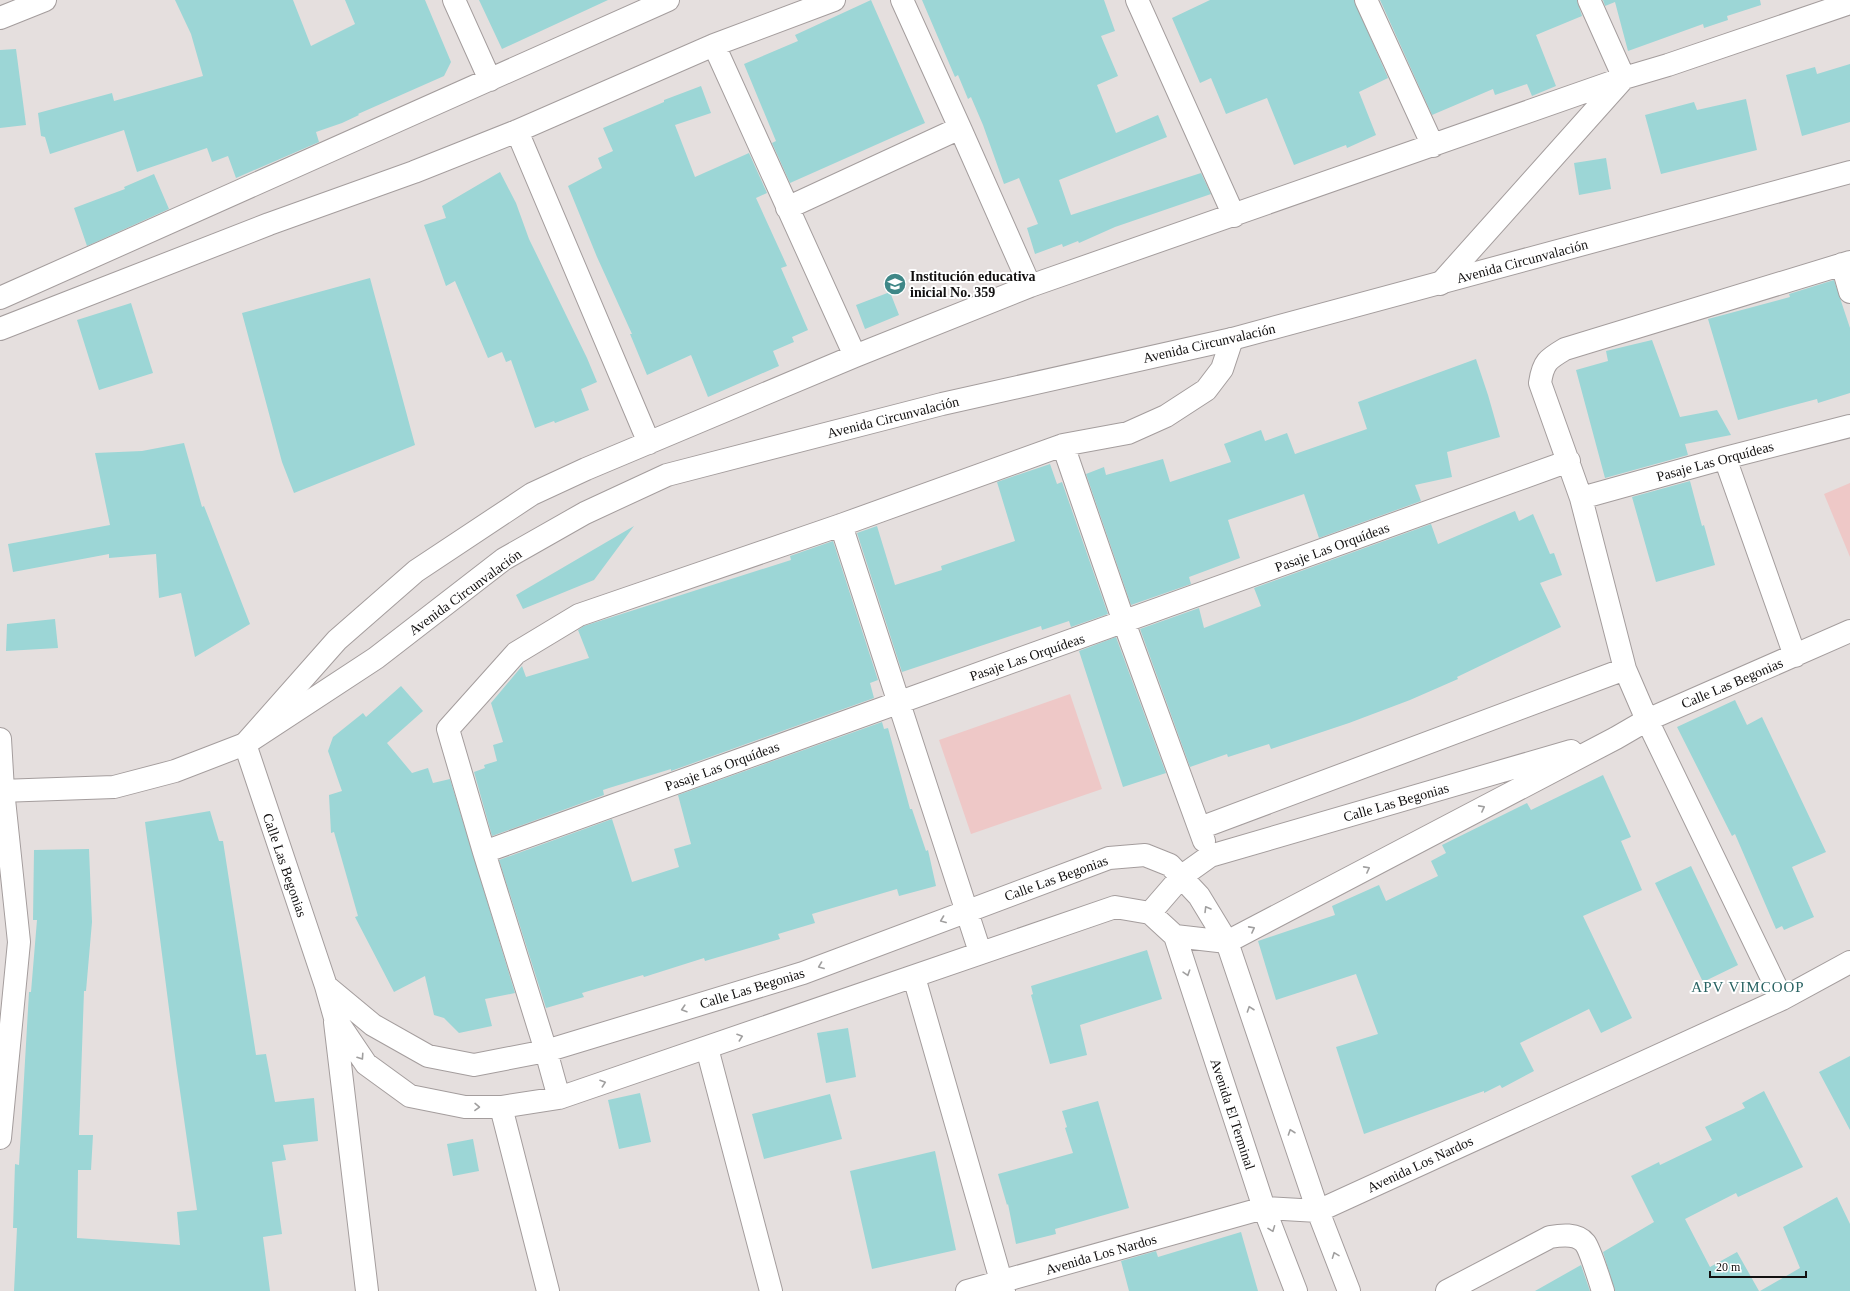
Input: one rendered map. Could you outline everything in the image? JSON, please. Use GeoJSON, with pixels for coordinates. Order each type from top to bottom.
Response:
{"type":"FeatureCollection","features":[{"type":"Feature","properties":{"kind":"main road"},"geometry":{"type":"LineString","coordinates":[[0,18],[45,0]]}},
{"type":"Feature","properties":{"kind":"main road"},"geometry":{"type":"LineString","coordinates":[[454,0],[490,80]]}},
{"type":"Feature","properties":{"kind":"main road"},"geometry":{"type":"LineString","coordinates":[[0,298],[668,0]]}},
{"type":"Feature","properties":{"kind":"main road"},"geometry":{"type":"LineString","coordinates":[[0,329],[269,224],[414,172],[517,131],[714,45],[834,0]]}},
{"type":"Feature","properties":{"kind":"main road"},"geometry":{"type":"LineString","coordinates":[[902,0],[1030,286]]}},
{"type":"Feature","properties":{"kind":"main road"},"geometry":{"type":"LineString","coordinates":[[1137,0],[1234,216]]}},
{"type":"Feature","properties":{"kind":"main road"},"geometry":{"type":"LineString","coordinates":[[1366,0],[1433,146]]}},
{"type":"Feature","properties":{"kind":"main road"},"geometry":{"type":"LineString","coordinates":[[1589,0],[1624,78]]}},
{"type":"Feature","properties":{"kind":"main road"},"geometry":{"type":"LineString","coordinates":[[245,744],[337,640],[416,571],[532,494],[586,469],[649,444],[855,356],[1030,286],[1234,216],[1624,78],[1668,65],[1819,6],[1850,3]]}},
{"type":"Feature","properties":{"kind":"main road"},"geometry":{"type":"LineString","coordinates":[[714,45],[855,356]]}},
{"type":"Feature","properties":{"kind":"main road"},"geometry":{"type":"LineString","coordinates":[[1440,284],[1624,78]]}},
{"type":"Feature","properties":{"kind":"main road"},"geometry":{"type":"LineString","coordinates":[[787,208],[960,128]]}},
{"type":"Feature","properties":{"kind":"main road"},"geometry":{"type":"LineString","coordinates":[[517,131],[649,444]]}},
{"type":"Feature","properties":{"kind":"main road","name":"Avenida Circunvalación"},"geometry":{"type":"LineString","coordinates":[[2,790],[114,787],[175,771],[245,744],[376,658],[504,559],[585,513],[667,475],[942,404],[1232,339],[1850,172]]}},
{"type":"Feature","properties":{"kind":"main road"},"geometry":{"type":"LineString","coordinates":[[1782,999],[1647,720],[1625,669],[1581,498],[1540,383],[1542,372],[1548,359],[1565,349],[1846,263],[1850,292]]}},
{"type":"Feature","properties":{"kind":"main road"},"geometry":{"type":"LineString","coordinates":[[559,1098],[448,729],[516,653],[579,615],[841,525],[1063,445],[1128,433],[1166,416],[1206,390],[1222,369],[1232,339]]}},
{"type":"Feature","properties":{"kind":"main road","name":"Pasaje Las Orquídeas"},"geometry":{"type":"LineString","coordinates":[[1581,498],[1725,458],[1850,426]]}},
{"type":"Feature","properties":{"kind":"main road"},"geometry":{"type":"LineString","coordinates":[[1063,445],[1124,622],[1210,856]]}},
{"type":"Feature","properties":{"kind":"main road"},"geometry":{"type":"LineString","coordinates":[[1725,458],[1795,656]]}},
{"type":"Feature","properties":{"kind":"main road","name":"Pasaje Las Orquídeas"},"geometry":{"type":"LineString","coordinates":[[484,852],[1569,461]]}},
{"type":"Feature","properties":{"kind":"main road"},"geometry":{"type":"LineString","coordinates":[[841,525],[980,952]]}},
{"type":"Feature","properties":{"kind":"main road","name":"Calle Las Begonias"},"geometry":{"type":"LineString","coordinates":[[326,986],[373,1025],[428,1056],[474,1065],[546,1051],[803,973],[1109,858],[1145,855],[1170,865],[1182,876],[1199,896],[1227,942],[1616,738],[1647,720],[1850,631]]}},
{"type":"Feature","properties":{"kind":"main road"},"geometry":{"type":"LineString","coordinates":[[1200,828],[1625,669]]}},
{"type":"Feature","properties":{"kind":"main road","name":"Calle Las Begonias"},"geometry":{"type":"LineString","coordinates":[[245,744],[326,986],[335,1018],[366,1064],[410,1096],[465,1107],[502,1107],[559,1098],[914,977],[980,952],[1115,907],[1150,913],[1182,876],[1210,856],[1616,738]]}},
{"type":"Feature","properties":{"kind":"main road"},"geometry":{"type":"LineString","coordinates":[[0,739],[2,790],[18,942],[0,1138]]}},
{"type":"Feature","properties":{"kind":"main road"},"geometry":{"type":"LineString","coordinates":[[1150,913],[1175,936],[1227,942],[1318,1211],[1349,1291]]}},
{"type":"Feature","properties":{"kind":"main road","name":"Avenida El Terminal"},"geometry":{"type":"LineString","coordinates":[[1175,936],[1264,1208],[1296,1291]]}},
{"type":"Feature","properties":{"kind":"main road","name":"Avenida Los Nardos"},"geometry":{"type":"LineString","coordinates":[[967,1291],[1002,1286],[1264,1208],[1318,1211],[1782,999],[1850,962]]}},
{"type":"Feature","properties":{"kind":"main road"},"geometry":{"type":"LineString","coordinates":[[914,977],[1002,1286]]}},
{"type":"Feature","properties":{"kind":"main road"},"geometry":{"type":"LineString","coordinates":[[335,1018],[367,1291]]}},
{"type":"Feature","properties":{"kind":"main road"},"geometry":{"type":"LineString","coordinates":[[707,1048],[771,1291]]}},
{"type":"Feature","properties":{"kind":"main road"},"geometry":{"type":"LineString","coordinates":[[502,1107],[548,1291]]}},
{"type":"Feature","properties":{"kind":"main road"},"geometry":{"type":"LineString","coordinates":[[1447,1291],[1550,1237],[1563,1235],[1573,1236],[1585,1243],[1603,1291]]}},
{"type":"Feature","properties":{"kind":"shaded area"},"geometry":{"type":"Polygon","coordinates":[[[1850,483],[1850,557],[1824,494],[1850,483]]]}},
{"type":"Feature","properties":{"kind":"shaded area"},"geometry":{"type":"Polygon","coordinates":[[[1070,694],[1102,789],[971,834],[939,740],[1070,694]]]}},
{"type":"Feature","properties":{"kind":"building"},"geometry":{"type":"Polygon","coordinates":[[[175,0],[293,0],[311,46],[355,24],[345,0],[425,0],[451,62],[444,76],[358,114],[359,115],[342,123],[316,132],[319,142],[236,178],[228,156],[212,162],[207,148],[137,172],[124,130],[50,154],[45,137],[41,136],[38,113],[112,93],[114,101],[203,76],[191,34],[175,0]]]}},
{"type":"Feature","properties":{"kind":"building"},"geometry":{"type":"Polygon","coordinates":[[[479,0],[608,0],[502,49],[479,0]]]}},
{"type":"Feature","properties":{"kind":"building"},"geometry":{"type":"Polygon","coordinates":[[[871,0],[925,123],[790,183],[772,143],[776,141],[744,64],[798,41],[795,35],[871,0]]]}},
{"type":"Feature","properties":{"kind":"building"},"geometry":{"type":"Polygon","coordinates":[[[922,0],[1104,0],[1115,31],[1101,36],[1118,76],[1097,85],[1116,133],[1158,115],[1167,137],[1059,180],[1071,215],[1201,173],[1211,194],[1115,227],[1079,243],[1078,241],[1063,247],[1062,244],[1035,254],[1027,228],[1038,224],[1019,178],[1004,184],[983,125],[971,97],[968,99],[958,75],[955,77],[922,0]]]}},
{"type":"Feature","properties":{"kind":"building"},"geometry":{"type":"Polygon","coordinates":[[[1210,0],[1354,0],[1388,78],[1359,92],[1376,135],[1347,148],[1346,145],[1294,165],[1267,98],[1226,114],[1211,78],[1200,83],[1172,18],[1210,0]]]}},
{"type":"Feature","properties":{"kind":"building"},"geometry":{"type":"Polygon","coordinates":[[[1380,0],[1577,0],[1582,16],[1536,35],[1556,86],[1532,96],[1527,84],[1495,95],[1493,89],[1432,115],[1380,0]]]}},
{"type":"Feature","properties":{"kind":"building"},"geometry":{"type":"Polygon","coordinates":[[[1603,0],[1760,0],[1761,5],[1727,16],[1728,20],[1704,28],[1703,24],[1628,51],[1615,2],[1605,6],[1603,0]]]}},
{"type":"Feature","properties":{"kind":"building"},"geometry":{"type":"Polygon","coordinates":[[[16,49],[26,125],[0,128],[0,50],[16,49]]]}},
{"type":"Feature","properties":{"kind":"building"},"geometry":{"type":"Polygon","coordinates":[[[1850,64],[1850,122],[1802,136],[1786,75],[1815,67],[1817,74],[1850,64]]]}},
{"type":"Feature","properties":{"kind":"building"},"geometry":{"type":"Polygon","coordinates":[[[701,86],[711,113],[675,125],[695,177],[749,153],[767,193],[756,198],[787,266],[781,268],[808,330],[792,337],[794,342],[773,351],[779,366],[708,397],[691,355],[647,375],[630,334],[632,334],[597,257],[568,186],[602,168],[598,158],[613,151],[603,128],[664,102],[664,100],[701,86]]]}},
{"type":"Feature","properties":{"kind":"building"},"geometry":{"type":"Polygon","coordinates":[[[1746,99],[1757,150],[1661,174],[1645,115],[1694,102],[1697,110],[1746,99]]]}},
{"type":"Feature","properties":{"kind":"building"},"geometry":{"type":"Polygon","coordinates":[[[1606,158],[1611,189],[1579,195],[1574,163],[1606,158]]]}},
{"type":"Feature","properties":{"kind":"building"},"geometry":{"type":"Polygon","coordinates":[[[500,172],[516,203],[529,239],[587,358],[597,382],[581,389],[589,410],[555,423],[554,421],[535,428],[511,360],[506,362],[502,352],[488,358],[455,281],[446,286],[424,225],[446,218],[442,206],[500,172]]]}},
{"type":"Feature","properties":{"kind":"building"},"geometry":{"type":"Polygon","coordinates":[[[154,174],[169,209],[87,246],[74,208],[125,189],[124,187],[154,174]]]}},
{"type":"Feature","properties":{"kind":"building"},"geometry":{"type":"Polygon","coordinates":[[[370,278],[415,445],[294,493],[282,462],[242,313],[370,278]]]}},
{"type":"Feature","properties":{"kind":"building"},"geometry":{"type":"Polygon","coordinates":[[[1834,280],[1850,328],[1850,393],[1818,403],[1817,399],[1738,420],[1708,319],[1790,297],[1789,294],[1834,280]]]}},
{"type":"Feature","properties":{"kind":"building"},"geometry":{"type":"Polygon","coordinates":[[[890,292],[899,315],[865,329],[856,305],[890,292]]]}},
{"type":"Feature","properties":{"kind":"building"},"geometry":{"type":"Polygon","coordinates":[[[131,303],[153,373],[99,390],[77,320],[131,303]]]}},
{"type":"Feature","properties":{"kind":"building"},"geometry":{"type":"Polygon","coordinates":[[[1652,340],[1680,417],[1717,410],[1731,435],[1685,444],[1688,455],[1605,478],[1576,370],[1608,361],[1606,351],[1652,340]]]}},
{"type":"Feature","properties":{"kind":"building"},"geometry":{"type":"Polygon","coordinates":[[[1476,359],[1500,437],[1447,452],[1452,477],[1415,485],[1421,501],[1319,538],[1304,494],[1228,520],[1240,558],[1189,577],[1191,584],[1131,605],[1086,474],[1104,467],[1106,475],[1163,459],[1170,482],[1231,462],[1224,444],[1261,430],[1265,441],[1287,433],[1295,454],[1367,429],[1358,402],[1476,359]]]}},
{"type":"Feature","properties":{"kind":"building"},"geometry":{"type":"Polygon","coordinates":[[[184,443],[202,507],[204,506],[250,624],[195,657],[181,593],[159,598],[156,554],[109,558],[109,554],[13,572],[8,544],[110,525],[95,453],[142,451],[184,443]]]}},
{"type":"Feature","properties":{"kind":"building"},"geometry":{"type":"Polygon","coordinates":[[[1050,464],[1057,484],[1062,482],[1108,614],[1071,627],[1069,621],[1042,630],[1041,626],[902,672],[857,533],[877,526],[895,585],[942,570],[941,566],[1015,541],[997,482],[1050,464]]]}},
{"type":"Feature","properties":{"kind":"building"},"geometry":{"type":"Polygon","coordinates":[[[1690,481],[1702,526],[1704,525],[1715,565],[1656,582],[1632,497],[1690,481]]]}},
{"type":"Feature","properties":{"kind":"building"},"geometry":{"type":"Polygon","coordinates":[[[1515,511],[1519,521],[1533,514],[1550,554],[1554,553],[1562,575],[1540,583],[1561,627],[1457,677],[1458,679],[1410,700],[1349,723],[1271,749],[1269,744],[1228,757],[1227,754],[1190,767],[1140,629],[1199,608],[1204,628],[1261,606],[1254,588],[1431,524],[1438,544],[1515,511]]]}},
{"type":"Feature","properties":{"kind":"building"},"geometry":{"type":"Polygon","coordinates":[[[634,526],[594,580],[523,609],[516,595],[634,526]]]}},
{"type":"Feature","properties":{"kind":"building"},"geometry":{"type":"Polygon","coordinates":[[[833,541],[878,680],[870,683],[874,698],[671,771],[671,769],[603,790],[604,795],[492,836],[474,772],[485,768],[484,765],[497,761],[493,745],[503,742],[491,703],[522,666],[526,677],[589,658],[578,630],[584,626],[791,560],[790,556],[833,541]]]}},
{"type":"Feature","properties":{"kind":"building"},"geometry":{"type":"Polygon","coordinates":[[[55,619],[58,648],[6,651],[7,624],[55,619]]]}},
{"type":"Feature","properties":{"kind":"building"},"geometry":{"type":"Polygon","coordinates":[[[1116,637],[1166,773],[1123,787],[1079,651],[1116,637]]]}},
{"type":"Feature","properties":{"kind":"building"},"geometry":{"type":"Polygon","coordinates":[[[401,686],[423,711],[387,743],[412,773],[428,768],[433,783],[450,779],[515,993],[485,999],[492,1026],[459,1033],[444,1018],[434,1015],[425,976],[394,992],[355,917],[358,916],[334,832],[331,833],[329,795],[342,791],[328,751],[333,737],[363,713],[366,717],[401,686]]]}},
{"type":"Feature","properties":{"kind":"building"},"geometry":{"type":"Polygon","coordinates":[[[1735,700],[1747,725],[1762,717],[1826,852],[1792,867],[1814,917],[1784,930],[1782,926],[1776,929],[1735,834],[1732,836],[1677,727],[1735,700]]]}},
{"type":"Feature","properties":{"kind":"building"},"geometry":{"type":"Polygon","coordinates":[[[882,722],[884,729],[888,728],[910,809],[912,809],[926,851],[928,850],[936,886],[899,896],[897,889],[812,914],[815,923],[778,934],[780,939],[705,961],[704,958],[644,977],[643,975],[582,993],[584,997],[546,1008],[499,860],[612,819],[632,882],[679,867],[674,849],[691,844],[678,795],[882,722]]]}},
{"type":"Feature","properties":{"kind":"building"},"geometry":{"type":"Polygon","coordinates":[[[1603,775],[1631,837],[1621,841],[1642,890],[1583,916],[1632,1018],[1601,1033],[1589,1009],[1520,1043],[1534,1071],[1502,1088],[1500,1085],[1484,1093],[1484,1091],[1364,1134],[1336,1047],[1378,1034],[1356,974],[1276,1000],[1258,941],[1335,915],[1332,906],[1379,885],[1386,901],[1438,876],[1431,861],[1446,853],[1442,845],[1527,803],[1531,810],[1603,775]]]}},
{"type":"Feature","properties":{"kind":"building"},"geometry":{"type":"Polygon","coordinates":[[[210,811],[219,841],[223,841],[256,1055],[266,1054],[275,1102],[314,1098],[318,1141],[283,1145],[286,1160],[272,1162],[282,1234],[263,1237],[270,1291],[14,1291],[17,1228],[13,1228],[15,1164],[19,1165],[29,992],[31,992],[37,920],[33,920],[34,850],[89,849],[92,922],[86,991],[84,991],[79,1135],[93,1135],[91,1170],[78,1170],[77,1238],[180,1245],[177,1212],[197,1210],[176,1063],[145,822],[210,811]]]}},
{"type":"Feature","properties":{"kind":"building"},"geometry":{"type":"Polygon","coordinates":[[[1691,866],[1738,965],[1703,982],[1655,883],[1691,866]]]}},
{"type":"Feature","properties":{"kind":"building"},"geometry":{"type":"Polygon","coordinates":[[[1147,950],[1162,999],[1080,1025],[1087,1055],[1050,1064],[1031,995],[1033,994],[1031,986],[1147,950]]]}},
{"type":"Feature","properties":{"kind":"building"},"geometry":{"type":"Polygon","coordinates":[[[848,1028],[856,1077],[826,1083],[817,1033],[848,1028]]]}},
{"type":"Feature","properties":{"kind":"building"},"geometry":{"type":"Polygon","coordinates":[[[1850,1056],[1850,1130],[1819,1072],[1850,1056]]]}},
{"type":"Feature","properties":{"kind":"building"},"geometry":{"type":"Polygon","coordinates":[[[1764,1091],[1803,1167],[1738,1197],[1736,1193],[1685,1219],[1710,1267],[1737,1252],[1759,1291],[1615,1291],[1603,1252],[1654,1222],[1631,1176],[1659,1162],[1660,1165],[1712,1140],[1705,1127],[1745,1108],[1742,1103],[1764,1091]]]}},
{"type":"Feature","properties":{"kind":"building"},"geometry":{"type":"Polygon","coordinates":[[[640,1093],[651,1142],[619,1149],[608,1100],[640,1093]]]}},
{"type":"Feature","properties":{"kind":"building"},"geometry":{"type":"Polygon","coordinates":[[[830,1094],[842,1139],[764,1159],[752,1114],[830,1094]]]}},
{"type":"Feature","properties":{"kind":"building"},"geometry":{"type":"Polygon","coordinates":[[[1098,1101],[1129,1208],[1055,1229],[1056,1234],[1016,1244],[1008,1204],[1007,1205],[998,1174],[1073,1153],[1065,1128],[1067,1127],[1062,1111],[1098,1101]]]}},
{"type":"Feature","properties":{"kind":"building"},"geometry":{"type":"Polygon","coordinates":[[[473,1139],[479,1171],[453,1176],[447,1144],[473,1139]]]}},
{"type":"Feature","properties":{"kind":"building"},"geometry":{"type":"Polygon","coordinates":[[[935,1151],[956,1250],[872,1269],[850,1171],[935,1151]]]}},
{"type":"Feature","properties":{"kind":"building"},"geometry":{"type":"Polygon","coordinates":[[[1837,1197],[1850,1224],[1850,1291],[1760,1291],[1800,1268],[1783,1227],[1837,1197]]]}},
{"type":"Feature","properties":{"kind":"building"},"geometry":{"type":"Polygon","coordinates":[[[1241,1232],[1258,1291],[1129,1291],[1121,1261],[1156,1251],[1158,1257],[1241,1232]]]}},
{"type":"Feature","properties":{"kind":"building"},"geometry":{"type":"Polygon","coordinates":[[[1581,1265],[1590,1291],[1535,1291],[1581,1265]]]}},
{"type":"Feature","properties":{"kind":"place","name":"Institución educativa inicial No. 359"},"geometry":{"type":"Point","coordinates":[895,284]}},
{"type":"Feature","properties":{"kind":"district","name":"APV VIMCOOP"},"geometry":{"type":"Point","coordinates":[1748,987]}}]}
